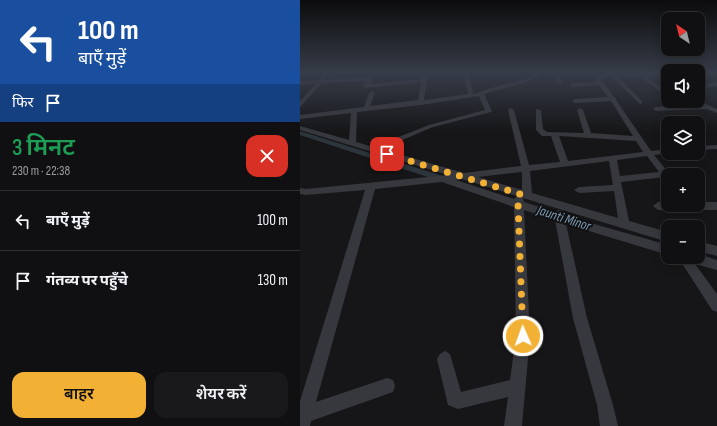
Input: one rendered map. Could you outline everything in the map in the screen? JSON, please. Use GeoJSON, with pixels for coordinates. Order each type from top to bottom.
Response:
{"type":"FeatureCollection","features":[{"type":"Feature","properties":{"kind":"street"},"geometry":{"type":"LineString","coordinates":[[300,105],[303,99],[310,92]]}},
{"type":"Feature","properties":{"kind":"street"},"geometry":{"type":"LineString","coordinates":[[421,103],[422,92]]}},
{"type":"Feature","properties":{"kind":"street"},"geometry":{"type":"LineString","coordinates":[[470,92],[471,96]]}},
{"type":"Feature","properties":{"kind":"street"},"geometry":{"type":"LineString","coordinates":[[300,117],[421,103],[471,96],[487,92]]}},
{"type":"Feature","properties":{"kind":"street"},"geometry":{"type":"LineString","coordinates":[[579,190],[664,174],[647,154],[609,92]]}},
{"type":"Feature","properties":{"kind":"street"},"geometry":{"type":"LineString","coordinates":[[630,92],[640,102]]}},
{"type":"Feature","properties":{"kind":"street"},"geometry":{"type":"LineString","coordinates":[[366,110],[372,93]]}},
{"type":"Feature","properties":{"kind":"street"},"geometry":{"type":"LineString","coordinates":[[372,150],[431,126],[490,111],[481,94]]}},
{"type":"Feature","properties":{"kind":"street"},"geometry":{"type":"LineString","coordinates":[[575,101],[614,99]]}},
{"type":"Feature","properties":{"kind":"street"},"geometry":{"type":"LineString","coordinates":[[656,109],[707,107],[717,111]]}},
{"type":"Feature","properties":{"kind":"street"},"geometry":{"type":"LineString","coordinates":[[510,110],[526,168],[520,199],[523,336],[513,426]]}},
{"type":"Feature","properties":{"kind":"street"},"geometry":{"type":"LineString","coordinates":[[538,110],[541,132],[638,139]]}},
{"type":"Feature","properties":{"kind":"street"},"geometry":{"type":"LineString","coordinates":[[580,110],[588,135]]}},
{"type":"Feature","properties":{"kind":"street"},"geometry":{"type":"LineString","coordinates":[[352,144],[354,111]]}},
{"type":"Feature","properties":{"kind":"street"},"geometry":{"type":"LineString","coordinates":[[300,128],[520,199],[661,248]]}},
{"type":"Feature","properties":{"kind":"street"},"geometry":{"type":"LineString","coordinates":[[554,134],[565,164]]}},
{"type":"Feature","properties":{"kind":"street"},"geometry":{"type":"LineString","coordinates":[[705,148],[717,147]]}},
{"type":"Feature","properties":{"kind":"street"},"geometry":{"type":"LineString","coordinates":[[300,191],[306,192],[450,177],[613,159],[661,152]]}},
{"type":"Feature","properties":{"kind":"street"},"geometry":{"type":"LineString","coordinates":[[613,159],[624,224]]}},
{"type":"Feature","properties":{"kind":"street"},"geometry":{"type":"LineString","coordinates":[[450,177],[520,199]]}},
{"type":"Feature","properties":{"kind":"street"},"geometry":{"type":"LineString","coordinates":[[302,421],[371,185]]}},
{"type":"Feature","properties":{"kind":"street"},"geometry":{"type":"LineString","coordinates":[[658,206],[717,206]]}},
{"type":"Feature","properties":{"kind":"street"},"geometry":{"type":"LineString","coordinates":[[559,212],[624,224],[661,235]]}},
{"type":"Feature","properties":{"kind":"street"},"geometry":{"type":"LineString","coordinates":[[559,212],[580,318],[605,405],[609,426]]}},
{"type":"Feature","properties":{"kind":"street"},"geometry":{"type":"LineString","coordinates":[[705,248],[717,251]]}},
{"type":"Feature","properties":{"kind":"street"},"geometry":{"type":"LineString","coordinates":[[705,261],[717,265]]}},
{"type":"Feature","properties":{"kind":"street"},"geometry":{"type":"LineString","coordinates":[[689,264],[717,305]]}},
{"type":"Feature","properties":{"kind":"street"},"geometry":{"type":"LineString","coordinates":[[445,359],[451,391],[454,399],[458,401],[518,386]]}},
{"type":"Feature","properties":{"kind":"street"},"geometry":{"type":"LineString","coordinates":[[302,421],[387,386]]}},
{"type":"Feature","properties":{"kind":"waterway","name":"Jaunti Minor"},"geometry":{"type":"LineString","coordinates":[[300,133],[446,180]]}},
{"type":"Feature","properties":{"kind":"route"},"geometry":{"type":"LineString","coordinates":[[387,154],[520,194],[518,204],[523,336]]}}]}
